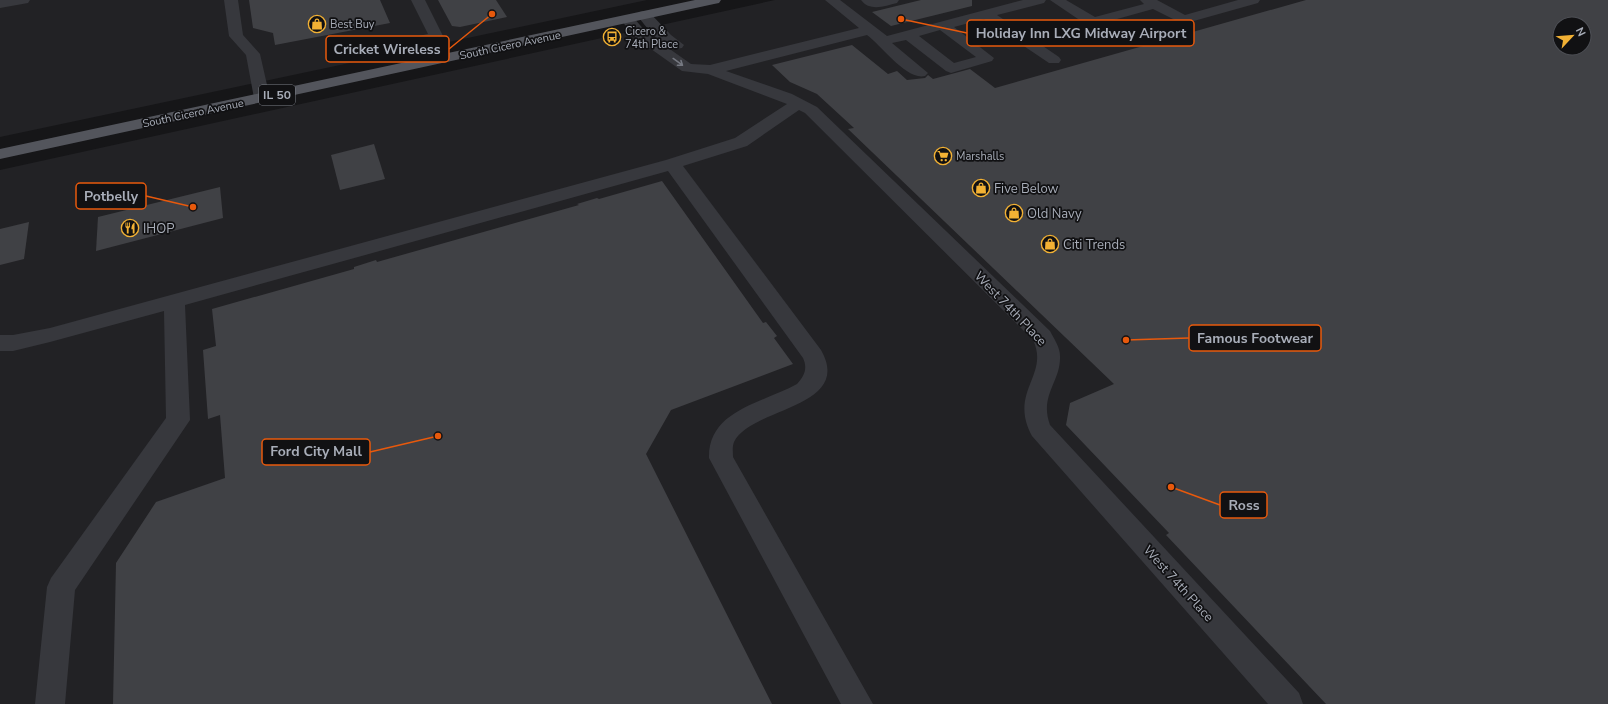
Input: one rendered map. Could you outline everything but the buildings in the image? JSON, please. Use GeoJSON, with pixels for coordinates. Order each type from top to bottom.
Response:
{"type":"FeatureCollection","features":[{"type":"Feature","properties":{"kind":"main road","name":"South Cicero Avenue"},"geometry":{"type":"LineString","coordinates":[[0,154],[714,0]]}},
{"type":"Feature","properties":{"kind":"lane"},"geometry":{"type":"LineString","coordinates":[[0,4],[23,0]]}},
{"type":"Feature","properties":{"kind":"lane"},"geometry":{"type":"LineString","coordinates":[[231,0],[236,36],[253,54],[262,98]]}},
{"type":"Feature","properties":{"kind":"lane"},"geometry":{"type":"LineString","coordinates":[[414,65],[404,43],[436,36],[418,0]]}},
{"type":"Feature","properties":{"kind":"lane"},"geometry":{"type":"LineString","coordinates":[[835,3],[858,0]]}},
{"type":"Feature","properties":{"kind":"lane"},"geometry":{"type":"LineString","coordinates":[[868,0],[876,4],[892,0]]}},
{"type":"Feature","properties":{"kind":"lane"},"geometry":{"type":"LineString","coordinates":[[884,40],[1039,0]]}},
{"type":"Feature","properties":{"kind":"lane"},"geometry":{"type":"LineString","coordinates":[[1057,0],[1093,22]]}},
{"type":"Feature","properties":{"kind":"lane"},"geometry":{"type":"LineString","coordinates":[[1056,32],[1093,22],[1147,3],[1183,20],[1253,0]]}},
{"type":"Feature","properties":{"kind":"lane"},"geometry":{"type":"LineString","coordinates":[[835,3],[884,40],[886,47],[920,73]]}},
{"type":"Feature","properties":{"kind":"lane"},"geometry":{"type":"LineString","coordinates":[[986,14],[1054,60]]}},
{"type":"Feature","properties":{"kind":"lane","name":"West 74th Place"},"geometry":{"type":"LineString","coordinates":[[644,15],[666,38],[702,61],[710,70]]}},
{"type":"Feature","properties":{"kind":"lane","name":"West 74th Place"},"geometry":{"type":"LineString","coordinates":[[627,19],[642,36],[687,68],[710,70],[799,103],[811,110],[1042,336],[1049,347],[1050,359],[1035,405],[1035,418],[1040,430],[1288,704]]}},
{"type":"Feature","properties":{"kind":"lane"},"geometry":{"type":"LineString","coordinates":[[908,34],[951,68],[987,58],[942,25]]}},
{"type":"Feature","properties":{"kind":"lane"},"geometry":{"type":"LineString","coordinates":[[710,70],[870,30]]}},
{"type":"Feature","properties":{"kind":"lane"},"geometry":{"type":"LineString","coordinates":[[0,343],[13,343],[50,335],[672,164],[741,142],[799,103]]}},
{"type":"Feature","properties":{"kind":"lane"},"geometry":{"type":"LineString","coordinates":[[672,164],[813,356],[817,367],[815,378],[805,390],[788,400],[742,418],[730,429],[722,442],[721,458],[858,704]]}},
{"type":"Feature","properties":{"kind":"lane"},"geometry":{"type":"LineString","coordinates":[[50,704],[61,587],[178,420],[174,301]]}},
{"type":"Feature","properties":{"kind":"shaded area"},"geometry":{"type":"Polygon","coordinates":[[[0,0],[647,0],[0,137],[0,0]]]}},
{"type":"Feature","properties":{"kind":"shaded area"},"geometry":{"type":"Polygon","coordinates":[[[775,0],[1608,0],[1608,704],[0,704],[0,170],[775,0]]]}},
{"type":"Feature","properties":{"kind":"place","name":"Cricket Wireless"},"geometry":{"type":"Point","coordinates":[492,14]}},
{"type":"Feature","properties":{"kind":"place","name":"Holiday Inn LXG Midway Airport"},"geometry":{"type":"Point","coordinates":[901,19]}},
{"type":"Feature","properties":{"kind":"place","name":"Best Buy"},"geometry":{"type":"Point","coordinates":[317,24]}},
{"type":"Feature","properties":{"kind":"place","name":"Cicero & 74th Place"},"geometry":{"type":"Point","coordinates":[612,37]}},
{"type":"Feature","properties":{"kind":"place","name":"Marshalls"},"geometry":{"type":"Point","coordinates":[943,156]}},
{"type":"Feature","properties":{"kind":"place","name":"Five Below"},"geometry":{"type":"Point","coordinates":[981,188]}},
{"type":"Feature","properties":{"kind":"place","name":"Potbelly"},"geometry":{"type":"Point","coordinates":[193,207]}},
{"type":"Feature","properties":{"kind":"place","name":"Old Navy"},"geometry":{"type":"Point","coordinates":[1014,213]}},
{"type":"Feature","properties":{"kind":"place","name":"IHOP"},"geometry":{"type":"Point","coordinates":[130,228]}},
{"type":"Feature","properties":{"kind":"place","name":"Citi Trends"},"geometry":{"type":"Point","coordinates":[1050,244]}},
{"type":"Feature","properties":{"kind":"place","name":"Famous Footwear"},"geometry":{"type":"Point","coordinates":[1126,340]}},
{"type":"Feature","properties":{"kind":"place","name":"Ford City Mall"},"geometry":{"type":"Point","coordinates":[438,436]}},
{"type":"Feature","properties":{"kind":"place","name":"Ross"},"geometry":{"type":"Point","coordinates":[1171,487]}}]}
